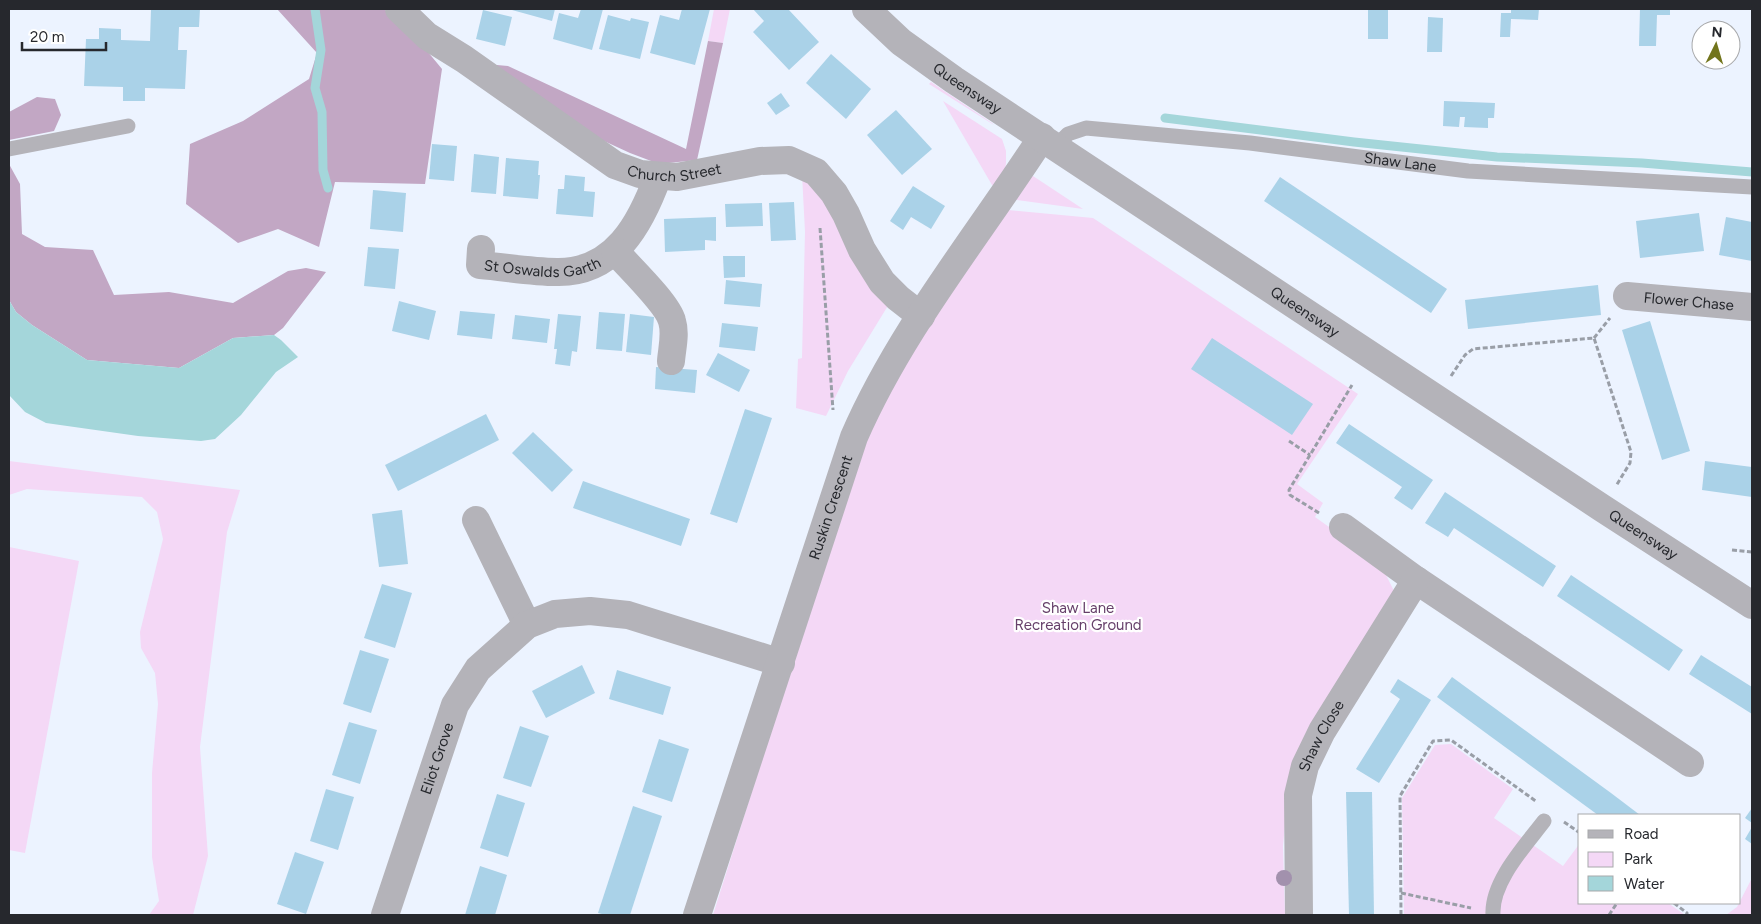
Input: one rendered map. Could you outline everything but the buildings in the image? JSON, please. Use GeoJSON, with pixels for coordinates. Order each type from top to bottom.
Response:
{"type":"FeatureCollection","features":[{"type":"Feature","properties":{"kind":"street","name":"Church Street"},"geometry":{"type":"LineString","coordinates":[[399,9],[427,36],[616,165],[640,174],[677,177],[760,161],[789,160],[816,172],[834,194],[846,214],[862,250],[882,282],[898,298],[921,316]]}},
{"type":"Feature","properties":{"kind":"street","name":"Queensway"},"geometry":{"type":"LineString","coordinates":[[866,9],[901,42],[954,80],[1752,605]]}},
{"type":"Feature","properties":{"kind":"street","name":"Ruskin Crescent"},"geometry":{"type":"LineString","coordinates":[[697,915],[854,436],[869,402],[921,316],[1049,142]]}},
{"type":"Feature","properties":{"kind":"street","name":"St Oswalds Garth"},"geometry":{"type":"LineString","coordinates":[[481,249],[480,265],[558,272],[594,265],[615,252],[636,225],[649,201],[658,176]]}},
{"type":"Feature","properties":{"kind":"street","name":"St Oswalds Garth"},"geometry":{"type":"LineString","coordinates":[[615,252],[666,308],[672,320],[674,332],[671,361]]}},
{"type":"Feature","properties":{"kind":"street","name":"Flower Chase"},"geometry":{"type":"LineString","coordinates":[[1627,296],[1752,307]]}},
{"type":"Feature","properties":{"kind":"street"},"geometry":{"type":"LineString","coordinates":[[476,520],[527,625]]}},
{"type":"Feature","properties":{"kind":"street"},"geometry":{"type":"LineString","coordinates":[[1343,527],[1416,580],[1690,763]]}},
{"type":"Feature","properties":{"kind":"street","name":"Shaw Close"},"geometry":{"type":"LineString","coordinates":[[1299,915],[1298,795],[1305,766],[1322,731],[1416,580]]}},
{"type":"Feature","properties":{"kind":"street","name":"Eliot Grove"},"geometry":{"type":"LineString","coordinates":[[385,915],[454,705],[478,669],[527,625],[555,614],[590,610],[628,615],[781,662]]}},
{"type":"Feature","properties":{"kind":"lane"},"geometry":{"type":"LineString","coordinates":[[9,150],[128,126]]}},
{"type":"Feature","properties":{"kind":"lane","name":"Shaw Lane"},"geometry":{"type":"LineString","coordinates":[[1049,142],[1086,128],[1250,143],[1468,171],[1752,187]]}},
{"type":"Feature","properties":{"kind":"lane"},"geometry":{"type":"LineString","coordinates":[[1493,914],[1497,890],[1515,858],[1549,815]]}},
{"type":"Feature","properties":{"kind":"path"},"geometry":{"type":"LineString","coordinates":[[819,222],[833,410]]}},
{"type":"Feature","properties":{"kind":"path"},"geometry":{"type":"LineString","coordinates":[[1438,398],[1465,354],[1473,349],[1594,338],[1631,452],[1630,462],[1602,508]]}},
{"type":"Feature","properties":{"kind":"path"},"geometry":{"type":"LineString","coordinates":[[1343,527],[1290,495],[1289,490],[1352,385]]}},
{"type":"Feature","properties":{"kind":"path"},"geometry":{"type":"LineString","coordinates":[[1289,441],[1310,455]]}},
{"type":"Feature","properties":{"kind":"path"},"geometry":{"type":"LineString","coordinates":[[1732,550],[1752,552]]}},
{"type":"Feature","properties":{"kind":"path"},"geometry":{"type":"LineString","coordinates":[[1401,915],[1400,796],[1433,741],[1452,740],[1549,815],[1578,832]]}},
{"type":"Feature","properties":{"kind":"path"},"geometry":{"type":"LineString","coordinates":[[1401,893],[1493,914]]}},
{"type":"Feature","properties":{"kind":"path"},"geometry":{"type":"LineString","coordinates":[[1609,915],[1616,904]]}},
{"type":"Feature","properties":{"kind":"path"},"geometry":{"type":"LineString","coordinates":[[1675,904],[1687,912],[1688,915]]}},
{"type":"Feature","properties":{"kind":"green space"},"geometry":{"type":"Polygon","coordinates":[[[714,9],[730,9],[723,43],[708,41],[714,9]]]}},
{"type":"Feature","properties":{"kind":"green space"},"geometry":{"type":"Polygon","coordinates":[[[931,82],[992,123],[994,125],[929,84],[931,82]]]}},
{"type":"Feature","properties":{"kind":"green space"},"geometry":{"type":"Polygon","coordinates":[[[943,101],[1002,139],[1006,151],[1005,171],[995,186],[992,185],[943,101]]]}},
{"type":"Feature","properties":{"kind":"green space"},"geometry":{"type":"Polygon","coordinates":[[[802,174],[824,196],[889,304],[848,371],[826,416],[796,408],[798,359],[802,358],[805,232],[802,174]]]}},
{"type":"Feature","properties":{"kind":"green space"},"geometry":{"type":"Polygon","coordinates":[[[1033,176],[1083,209],[1017,200],[1013,197],[1026,181],[1033,176]]]}},
{"type":"Feature","properties":{"kind":"green space","name":"Shaw Lane Recreation Ground"},"geometry":{"type":"Polygon","coordinates":[[[1008,210],[1093,218],[1358,394],[1297,484],[1323,503],[1315,517],[1363,551],[1386,575],[1396,595],[1326,699],[1304,737],[1288,793],[1283,846],[1285,915],[713,915],[792,664],[863,450],[885,396],[921,338],[1008,210]]]}},
{"type":"Feature","properties":{"kind":"green space"},"geometry":{"type":"Polygon","coordinates":[[[9,461],[240,490],[227,532],[200,747],[208,856],[193,915],[149,915],[159,901],[152,857],[152,773],[158,704],[155,673],[141,648],[140,632],[163,539],[157,512],[142,497],[27,489],[9,495],[9,461]]]}},
{"type":"Feature","properties":{"kind":"green space"},"geometry":{"type":"Polygon","coordinates":[[[9,547],[79,561],[25,853],[9,850],[9,547]]]}},
{"type":"Feature","properties":{"kind":"green space"},"geometry":{"type":"Polygon","coordinates":[[[1451,744],[1513,789],[1494,818],[1563,866],[1578,846],[1578,904],[1669,904],[1685,915],[1404,915],[1402,798],[1435,745],[1451,744]]]}},
{"type":"Feature","properties":{"kind":"green space"},"geometry":{"type":"Polygon","coordinates":[[[1752,878],[1752,915],[1726,915],[1741,904],[1741,899],[1752,878]]]}},
{"type":"Feature","properties":{"kind":"shaded area"},"geometry":{"type":"Polygon","coordinates":[[[277,9],[384,9],[418,40],[442,69],[425,184],[335,182],[319,247],[278,229],[238,243],[186,204],[190,144],[243,121],[309,79],[317,53],[277,9]]]}},
{"type":"Feature","properties":{"kind":"shaded area"},"geometry":{"type":"Polygon","coordinates":[[[708,41],[723,43],[697,160],[659,164],[630,153],[591,135],[494,71],[497,65],[508,66],[686,149],[708,41]]]}},
{"type":"Feature","properties":{"kind":"shaded area"},"geometry":{"type":"Polygon","coordinates":[[[37,97],[55,99],[61,115],[54,131],[9,140],[9,112],[37,97]]]}},
{"type":"Feature","properties":{"kind":"shaded area"},"geometry":{"type":"Polygon","coordinates":[[[9,164],[20,184],[22,234],[45,247],[93,250],[114,295],[169,292],[233,303],[288,271],[306,268],[326,272],[283,328],[274,335],[233,338],[179,368],[87,360],[32,325],[16,312],[9,300],[9,164]]]}},
{"type":"Feature","properties":{"kind":"water"},"geometry":{"type":"Polygon","coordinates":[[[9,300],[16,312],[32,325],[87,360],[179,368],[233,338],[274,335],[298,357],[276,372],[241,415],[215,439],[201,441],[138,436],[46,423],[25,412],[9,395],[9,300]]]}},
{"type":"Feature","properties":{"kind":"waterway"},"geometry":{"type":"LineString","coordinates":[[315,9],[321,50],[315,88],[322,112],[323,170],[328,188]]}},
{"type":"Feature","properties":{"kind":"waterway"},"geometry":{"type":"LineString","coordinates":[[1165,118],[1354,142],[1497,157],[1642,163],[1752,172]]}}]}
